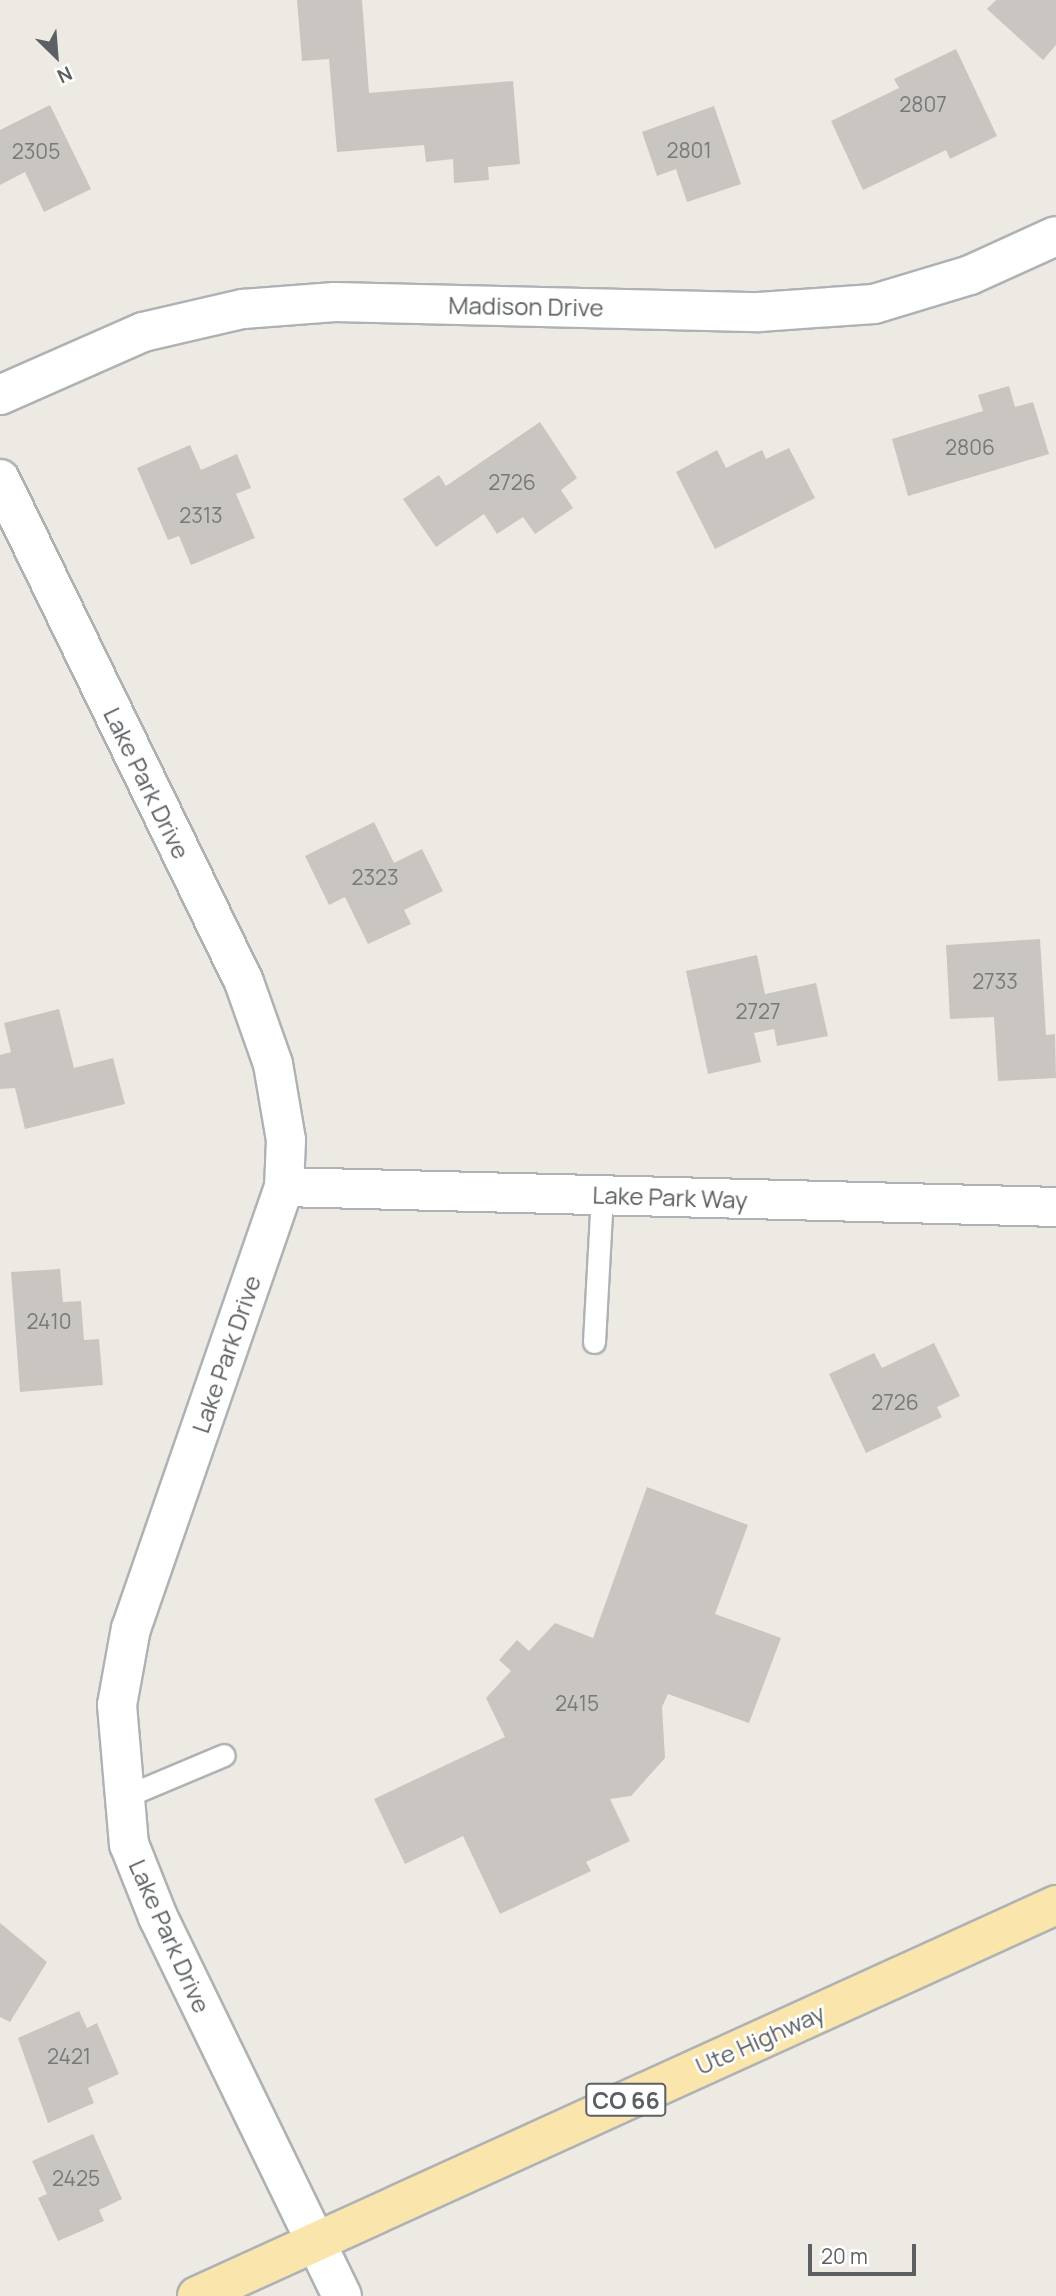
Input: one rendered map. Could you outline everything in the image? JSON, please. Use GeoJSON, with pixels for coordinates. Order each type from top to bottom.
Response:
{"type":"FeatureCollection","features":[{"type":"Feature","properties":{"kind":"main road","name":"Ute Highway"},"geometry":{"type":"LineString","coordinates":[[197,2296],[1056,1905]]}},
{"type":"Feature","properties":{"kind":"street","name":"Madison Drive"},"geometry":{"type":"LineString","coordinates":[[0,395],[143,332],[243,309],[335,302],[759,312],[874,304],[970,275],[1056,236]]}},
{"type":"Feature","properties":{"kind":"street","name":"Lake Park Drive"},"geometry":{"type":"LineString","coordinates":[[0,479],[244,982],[273,1064],[286,1140],[284,1187],[131,1628],[117,1705],[129,1844],[158,1917],[342,2296]]}},
{"type":"Feature","properties":{"kind":"street","name":"Lake Park Way"},"geometry":{"type":"LineString","coordinates":[[284,1187],[1056,1208]]}},
{"type":"Feature","properties":{"kind":"lane"},"geometry":{"type":"LineString","coordinates":[[594,1342],[602,1195]]}},
{"type":"Feature","properties":{"kind":"lane"},"geometry":{"type":"LineString","coordinates":[[124,1797],[224,1755]]}},
{"type":"Feature","properties":{"kind":"building"},"geometry":{"type":"Polygon","coordinates":[[[297,0],[362,0],[369,93],[513,81],[520,164],[488,167],[489,180],[454,183],[453,159],[426,162],[424,145],[337,152],[329,59],[302,61],[297,0]]]}},
{"type":"Feature","properties":{"kind":"building"},"geometry":{"type":"Polygon","coordinates":[[[996,0],[1056,0],[1056,45],[1043,60],[987,9],[996,0]]]}},
{"type":"Feature","properties":{"kind":"building"},"geometry":{"type":"Polygon","coordinates":[[[956,49],[997,136],[950,159],[946,150],[863,190],[831,121],[899,88],[894,79],[956,49]]]}},
{"type":"Feature","properties":{"kind":"building"},"geometry":{"type":"Polygon","coordinates":[[[50,105],[91,189],[44,212],[25,172],[0,185],[0,130],[50,105]]]}},
{"type":"Feature","properties":{"kind":"building"},"geometry":{"type":"Polygon","coordinates":[[[714,106],[741,184],[687,202],[676,169],[657,176],[642,132],[714,106]]]}},
{"type":"Feature","properties":{"kind":"building"},"geometry":{"type":"Polygon","coordinates":[[[1009,386],[1015,407],[1033,402],[1049,454],[908,496],[892,439],[983,411],[978,395],[1009,386]]]}},
{"type":"Feature","properties":{"kind":"building"},"geometry":{"type":"Polygon","coordinates":[[[540,422],[577,478],[561,490],[573,508],[535,534],[523,517],[497,534],[484,514],[436,547],[403,499],[439,475],[446,486],[540,422]]]}},
{"type":"Feature","properties":{"kind":"building"},"geometry":{"type":"Polygon","coordinates":[[[190,445],[201,470],[237,454],[251,488],[236,494],[255,538],[191,565],[179,536],[168,540],[137,468],[190,445]]]}},
{"type":"Feature","properties":{"kind":"building"},"geometry":{"type":"Polygon","coordinates":[[[789,448],[815,498],[715,549],[676,472],[717,450],[726,468],[762,450],[766,459],[789,448]]]}},
{"type":"Feature","properties":{"kind":"building"},"geometry":{"type":"Polygon","coordinates":[[[374,822],[394,863],[422,849],[443,891],[404,910],[411,924],[368,944],[345,897],[329,905],[305,856],[374,822]]]}},
{"type":"Feature","properties":{"kind":"building"},"geometry":{"type":"Polygon","coordinates":[[[1040,939],[1046,1035],[1055,1034],[1056,1078],[998,1081],[994,1017],[950,1019],[946,945],[1040,939]]]}},
{"type":"Feature","properties":{"kind":"building"},"geometry":{"type":"Polygon","coordinates":[[[757,955],[765,994],[816,983],[828,1036],[777,1046],[774,1029],[754,1033],[761,1062],[708,1074],[686,971],[757,955]]]}},
{"type":"Feature","properties":{"kind":"building"},"geometry":{"type":"Polygon","coordinates":[[[59,1009],[74,1068],[113,1058],[125,1104],[25,1129],[15,1088],[0,1089],[0,1055],[11,1052],[4,1023],[59,1009]]]}},
{"type":"Feature","properties":{"kind":"building"},"geometry":{"type":"Polygon","coordinates":[[[60,1269],[63,1302],[81,1301],[84,1340],[99,1339],[103,1385],[20,1392],[11,1272],[60,1269]]]}},
{"type":"Feature","properties":{"kind":"building"},"geometry":{"type":"Polygon","coordinates":[[[934,1343],[960,1396],[937,1407],[942,1417],[866,1453],[829,1374],[874,1353],[882,1368],[934,1343]]]}},
{"type":"Feature","properties":{"kind":"building"},"geometry":{"type":"Polygon","coordinates":[[[647,1487],[748,1525],[715,1614],[781,1638],[749,1723],[668,1694],[662,1707],[665,1758],[631,1796],[610,1799],[630,1841],[586,1862],[591,1871],[500,1914],[463,1836],[405,1864],[374,1799],[505,1737],[486,1698],[511,1671],[499,1660],[517,1640],[529,1651],[555,1623],[593,1638],[647,1487]]]}},
{"type":"Feature","properties":{"kind":"building"},"geometry":{"type":"Polygon","coordinates":[[[0,1923],[47,1962],[10,2022],[0,2017],[0,1923]]]}},
{"type":"Feature","properties":{"kind":"building"},"geometry":{"type":"Polygon","coordinates":[[[79,2011],[87,2028],[97,2023],[119,2074],[88,2088],[94,2103],[48,2123],[18,2038],[79,2011]]]}},
{"type":"Feature","properties":{"kind":"building"},"geometry":{"type":"Polygon","coordinates":[[[93,2134],[122,2199],[99,2210],[104,2221],[58,2241],[38,2198],[47,2194],[32,2161],[93,2134]]]}}]}
